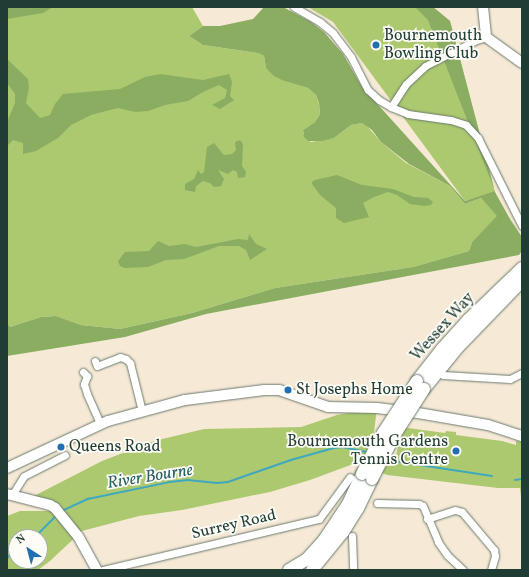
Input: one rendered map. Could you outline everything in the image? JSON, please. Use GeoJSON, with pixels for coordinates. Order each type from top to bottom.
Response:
{"type":"FeatureCollection","features":[{"type":"Feature","properties":{"kind":"highway","name":"Wessex Way"},"geometry":{"type":"LineString","coordinates":[[289,570],[307,559],[324,540],[348,504],[361,477],[397,431],[420,385],[442,349],[468,320],[522,268]]}},
{"type":"Feature","properties":{"kind":"highway","name":"Wessex Way"},"geometry":{"type":"LineString","coordinates":[[420,385],[522,281]]}},
{"type":"Feature","properties":{"kind":"highway","name":"Wessex Way"},"geometry":{"type":"LineString","coordinates":[[312,570],[343,532],[358,508],[361,477]]}},
{"type":"Feature","properties":{"kind":"street"},"geometry":{"type":"LineString","coordinates":[[294,7],[320,22],[333,33],[351,57],[368,90],[379,100],[391,108],[408,114],[451,120],[466,125],[478,138],[522,226]]}},
{"type":"Feature","properties":{"kind":"street"},"geometry":{"type":"LineString","coordinates":[[483,7],[486,37],[522,63]]}},
{"type":"Feature","properties":{"kind":"street"},"geometry":{"type":"LineString","coordinates":[[391,108],[406,84],[425,66],[474,41],[486,37]]}},
{"type":"Feature","properties":{"kind":"street"},"geometry":{"type":"LineString","coordinates":[[95,361],[97,366],[120,357],[126,359],[130,363],[142,411]]}},
{"type":"Feature","properties":{"kind":"street"},"geometry":{"type":"LineString","coordinates":[[443,375],[510,379],[522,373]]}},
{"type":"Feature","properties":{"kind":"street"},"geometry":{"type":"LineString","coordinates":[[87,374],[85,388],[100,424]]}},
{"type":"Feature","properties":{"kind":"street"},"geometry":{"type":"LineString","coordinates":[[8,465],[100,424],[142,411],[185,400],[264,390],[279,390],[328,407],[377,408],[428,415],[488,425],[522,436]]}},
{"type":"Feature","properties":{"kind":"street"},"geometry":{"type":"LineString","coordinates":[[65,455],[55,463],[24,476],[10,495],[50,505],[60,513],[78,536],[97,570]]}},
{"type":"Feature","properties":{"kind":"street","name":"Surrey Road"},"geometry":{"type":"LineString","coordinates":[[103,570],[319,519],[361,477]]}},
{"type":"Feature","properties":{"kind":"street"},"geometry":{"type":"LineString","coordinates":[[379,502],[419,504],[423,506],[427,519],[442,549],[463,570]]}},
{"type":"Feature","properties":{"kind":"street"},"geometry":{"type":"LineString","coordinates":[[427,519],[455,510],[462,512],[494,550],[495,556],[491,570]]}},
{"type":"Feature","properties":{"kind":"street"},"geometry":{"type":"LineString","coordinates":[[352,536],[353,570]]}},
{"type":"Feature","properties":{"kind":"green space"},"geometry":{"type":"Polygon","coordinates":[[[7,7],[192,7],[203,26],[189,36],[203,45],[258,53],[264,56],[266,68],[284,81],[308,88],[316,95],[320,114],[315,122],[303,130],[306,139],[311,142],[334,138],[351,125],[362,123],[367,126],[381,142],[406,163],[450,186],[465,204],[481,198],[498,216],[472,242],[469,251],[413,267],[275,288],[192,313],[120,329],[81,325],[56,316],[41,317],[10,327],[7,323],[7,7]]]}},
{"type":"Feature","properties":{"kind":"green space"},"geometry":{"type":"Polygon","coordinates":[[[7,7],[53,7],[43,13],[7,19],[7,7]]]}},
{"type":"Feature","properties":{"kind":"green space"},"geometry":{"type":"Polygon","coordinates":[[[264,7],[283,7],[311,22],[324,32],[343,54],[362,87],[465,201],[495,191],[510,219],[522,237],[522,251],[519,255],[206,314],[125,337],[7,356],[7,323],[10,327],[41,317],[56,316],[81,325],[120,329],[192,313],[275,288],[413,267],[469,251],[472,242],[497,216],[481,198],[465,204],[450,186],[409,164],[381,142],[372,130],[362,123],[351,125],[334,138],[322,141],[308,141],[304,137],[303,130],[315,122],[320,114],[319,103],[316,95],[308,88],[284,81],[274,76],[266,68],[264,56],[258,53],[203,45],[189,36],[203,26],[220,26],[253,19],[264,7]]]}},
{"type":"Feature","properties":{"kind":"green space"},"geometry":{"type":"Polygon","coordinates":[[[308,7],[433,7],[450,21],[495,192],[465,201],[333,22],[308,7]]]}},
{"type":"Feature","properties":{"kind":"green space"},"geometry":{"type":"Polygon","coordinates":[[[415,7],[433,7],[450,21],[494,189],[428,20],[415,7]]]}},
{"type":"Feature","properties":{"kind":"green space"},"geometry":{"type":"Polygon","coordinates":[[[7,59],[28,79],[29,88],[26,103],[40,118],[50,115],[55,104],[63,94],[120,89],[145,77],[160,74],[203,80],[229,74],[232,82],[230,96],[234,100],[220,109],[212,105],[225,98],[227,90],[219,85],[188,101],[165,105],[148,111],[135,112],[118,108],[91,115],[71,125],[58,138],[36,151],[23,154],[23,143],[13,140],[7,146],[7,122],[15,103],[15,94],[7,83],[7,59]]]}},
{"type":"Feature","properties":{"kind":"green space"},"geometry":{"type":"Polygon","coordinates":[[[240,140],[243,144],[242,166],[246,172],[245,177],[238,178],[237,172],[233,170],[228,174],[218,170],[224,179],[221,186],[214,187],[210,183],[203,181],[196,186],[195,192],[185,190],[185,184],[194,179],[198,170],[201,174],[204,172],[207,147],[214,143],[224,155],[232,154],[236,150],[235,142],[240,140]]]}},
{"type":"Feature","properties":{"kind":"green space"},"geometry":{"type":"Polygon","coordinates":[[[337,175],[362,185],[393,189],[414,197],[428,198],[433,202],[431,205],[424,206],[410,204],[397,195],[388,192],[363,203],[369,217],[344,223],[336,218],[336,208],[320,195],[312,184],[315,180],[337,175]]]}},
{"type":"Feature","properties":{"kind":"green space"},"geometry":{"type":"Polygon","coordinates":[[[249,234],[256,244],[267,249],[250,260],[246,250],[239,246],[219,246],[184,259],[166,260],[148,267],[125,268],[120,266],[118,261],[125,252],[149,251],[158,241],[169,246],[185,244],[196,247],[238,239],[248,240],[249,234]]]}},
{"type":"Feature","properties":{"kind":"green space"},"geometry":{"type":"Polygon","coordinates":[[[377,408],[373,440],[364,460],[310,480],[270,492],[182,510],[139,516],[82,531],[48,562],[48,529],[8,529],[8,569],[39,569],[7,570],[7,516],[20,511],[49,511],[55,508],[32,497],[102,461],[154,441],[204,429],[301,427],[337,415],[377,408]]]}},
{"type":"Feature","properties":{"kind":"green space"},"geometry":{"type":"Polygon","coordinates":[[[401,427],[445,433],[446,431],[456,432],[456,435],[502,441],[516,445],[516,441],[522,442],[522,505],[520,488],[498,488],[387,475],[380,472],[389,455],[396,457],[401,427]]]}},
{"type":"Feature","properties":{"kind":"waterway","name":"River Bourne"},"geometry":{"type":"LineString","coordinates":[[62,511],[88,499],[170,482],[188,480],[217,483],[228,482],[291,460],[334,448],[343,447],[367,452]]}},
{"type":"Feature","properties":{"kind":"waterway","name":"River Bourne"},"geometry":{"type":"LineString","coordinates":[[387,460],[492,476]]}},
{"type":"Feature","properties":{"kind":"waterway","name":"River Bourne"},"geometry":{"type":"LineString","coordinates":[[515,480],[522,479]]}},
{"type":"Feature","properties":{"kind":"waterway","name":"River Bourne"},"geometry":{"type":"LineString","coordinates":[[43,529],[56,516]]}},
{"type":"Feature","properties":{"kind":"place","name":"Bournemouth Bowling Club"},"geometry":{"type":"Point","coordinates":[376,45]}},
{"type":"Feature","properties":{"kind":"place","name":"St Josephs Home"},"geometry":{"type":"Point","coordinates":[288,390]}},
{"type":"Feature","properties":{"kind":"place","name":"Queens Road"},"geometry":{"type":"Point","coordinates":[61,447]}},
{"type":"Feature","properties":{"kind":"place","name":"Bournemouth Gardens Tennis Centre"},"geometry":{"type":"Point","coordinates":[456,451]}}]}
